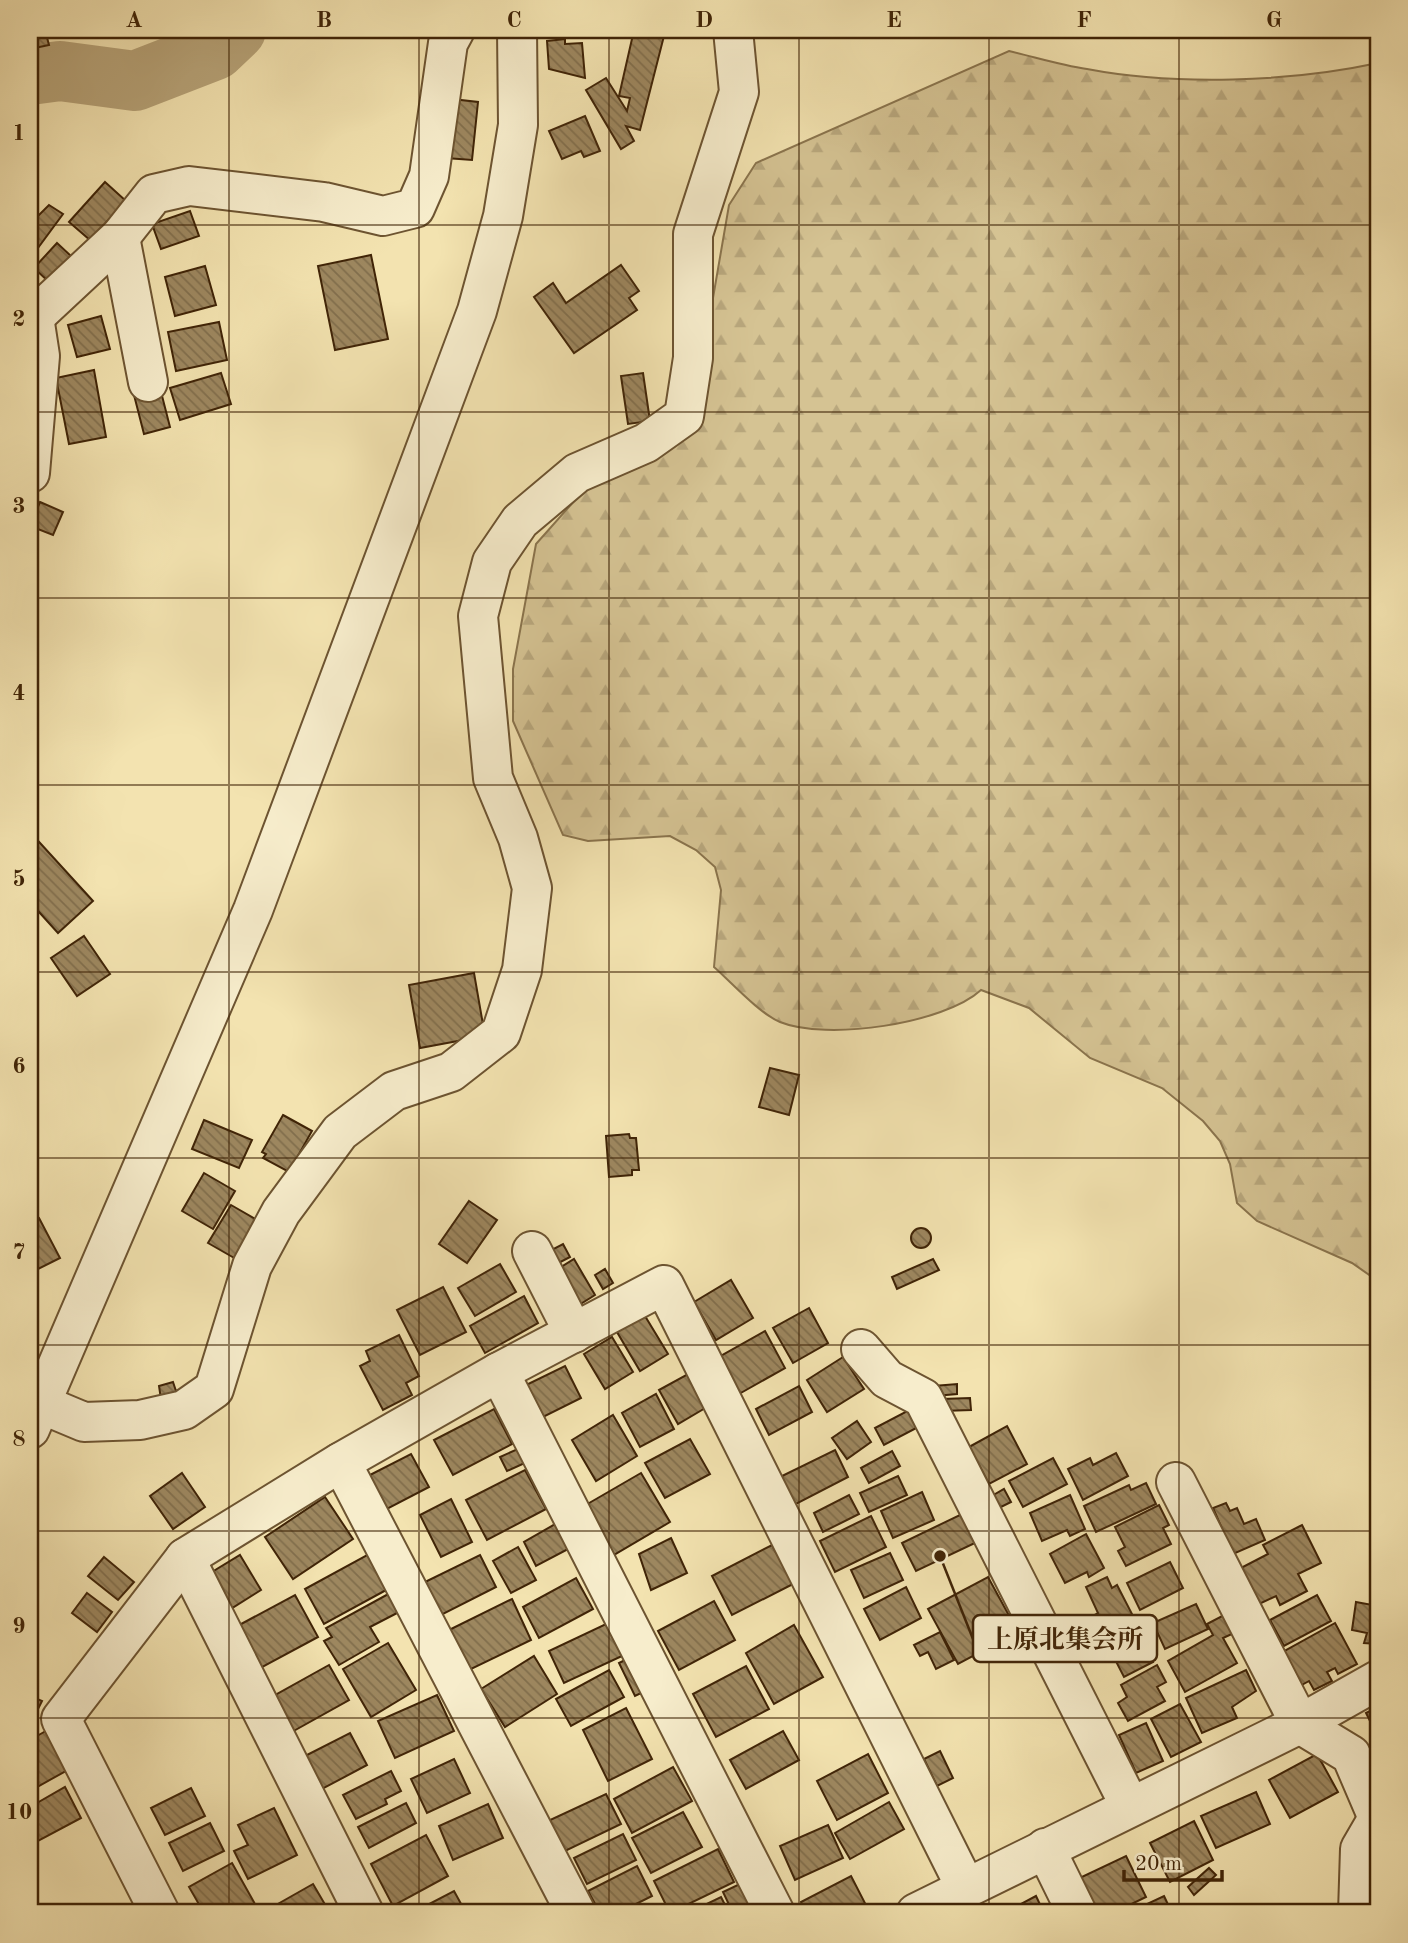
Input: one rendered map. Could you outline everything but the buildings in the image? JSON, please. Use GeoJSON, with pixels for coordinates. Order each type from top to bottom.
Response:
{"type":"FeatureCollection","features":[{"type":"Feature","properties":{"kind":"street"},"geometry":{"type":"LineString","coordinates":[[30,473],[40,356],[32,315],[120,237],[154,194],[189,186],[324,202],[383,216],[415,208],[429,176],[448,43],[455,30]]}},
{"type":"Feature","properties":{"kind":"street"},"geometry":{"type":"LineString","coordinates":[[517,30],[518,125],[503,216],[477,312],[253,910],[35,1417],[84,1422],[139,1420],[184,1409],[214,1389],[252,1266],[281,1212],[340,1132],[394,1091],[451,1072],[501,1033],[522,970],[532,888],[518,838],[493,778],[478,616],[492,562],[520,521],[577,473],[646,443],[684,416],[693,358],[693,234],[739,92],[733,30]]}},
{"type":"Feature","properties":{"kind":"street"},"geometry":{"type":"LineString","coordinates":[[120,237],[148,382]]}},
{"type":"Feature","properties":{"kind":"street"},"geometry":{"type":"LineString","coordinates":[[532,1251],[574,1333]]}},
{"type":"Feature","properties":{"kind":"street"},"geometry":{"type":"LineString","coordinates":[[160,1913],[61,1718],[185,1558],[341,1462],[499,1372],[664,1285],[966,1888]]}},
{"type":"Feature","properties":{"kind":"street"},"geometry":{"type":"LineString","coordinates":[[861,1349],[887,1379],[923,1398],[1130,1806]]}},
{"type":"Feature","properties":{"kind":"street"},"geometry":{"type":"LineString","coordinates":[[499,1372],[775,1913]]}},
{"type":"Feature","properties":{"kind":"street"},"geometry":{"type":"LineString","coordinates":[[341,1462],[576,1913]]}},
{"type":"Feature","properties":{"kind":"street"},"geometry":{"type":"LineString","coordinates":[[1176,1482],[1300,1724],[1351,1755],[1378,1818],[1360,1849],[1358,1913]]}},
{"type":"Feature","properties":{"kind":"street"},"geometry":{"type":"LineString","coordinates":[[185,1558],[364,1913]]}},
{"type":"Feature","properties":{"kind":"street"},"geometry":{"type":"LineString","coordinates":[[916,1913],[1300,1724],[1378,1680]]}},
{"type":"Feature","properties":{"kind":"street"},"geometry":{"type":"LineString","coordinates":[[1045,1848],[1077,1913]]}},
{"type":"Feature","properties":{"kind":"green space"},"geometry":{"type":"Polygon","coordinates":[[[1009,51],[1121,74],[1195,80],[1271,78],[1378,63],[1378,1281],[1352,1263],[1257,1221],[1237,1203],[1230,1164],[1220,1141],[1203,1121],[1162,1088],[1090,1058],[1029,1008],[981,990],[964,1002],[940,1012],[884,1026],[826,1030],[800,1027],[772,1018],[714,967],[721,890],[715,867],[696,850],[670,836],[588,841],[563,835],[513,721],[513,669],[536,544],[584,490],[633,470],[692,420],[729,205],[756,163],[1009,51]]]}},
{"type":"Feature","properties":{"kind":"waterway"},"geometry":{"type":"LineString","coordinates":[[30,75],[60,71],[135,81],[215,50],[236,30]]}},
{"type":"Feature","properties":{"kind":"place","name":"上原北集会所"},"geometry":{"type":"Point","coordinates":[940,1556]}}]}
